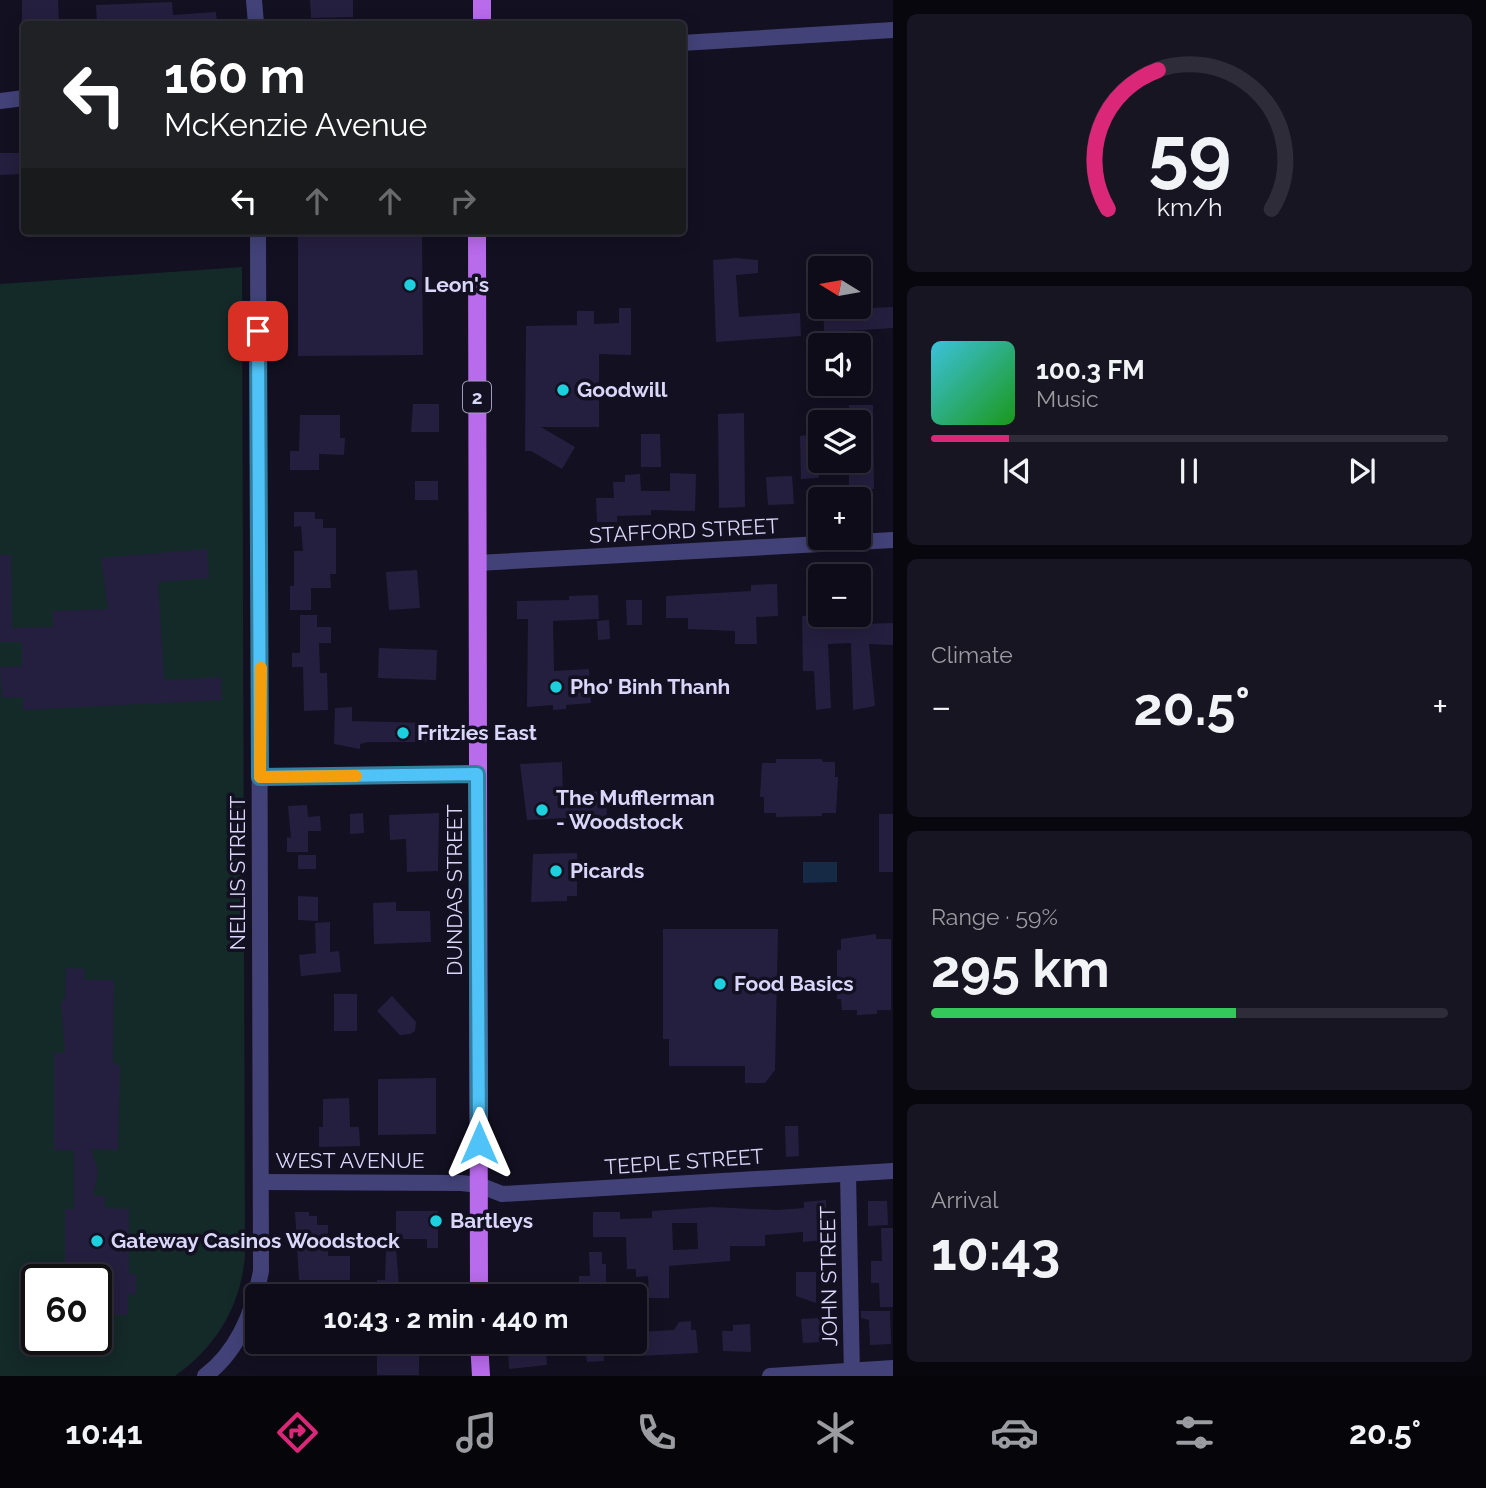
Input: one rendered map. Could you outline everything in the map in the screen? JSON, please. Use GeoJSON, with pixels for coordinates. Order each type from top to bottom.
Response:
{"type":"FeatureCollection","features":[{"type":"Feature","properties":{"kind":"main road"},"geometry":{"type":"LineString","coordinates":[[482,0],[482,21]]}},
{"type":"Feature","properties":{"kind":"main road","name":"DUNDAS STREET"},"geometry":{"type":"LineString","coordinates":[[477,235],[479,1284]]}},
{"type":"Feature","properties":{"kind":"main road"},"geometry":{"type":"LineString","coordinates":[[480,1354],[481,1376]]}},
{"type":"Feature","properties":{"kind":"street"},"geometry":{"type":"LineString","coordinates":[[254,0],[256,21]]}},
{"type":"Feature","properties":{"kind":"street"},"geometry":{"type":"LineString","coordinates":[[686,43],[893,30]]}},
{"type":"Feature","properties":{"kind":"street"},"geometry":{"type":"LineString","coordinates":[[0,101],[21,98]]}},
{"type":"Feature","properties":{"kind":"street","name":"NELLIS STREET"},"geometry":{"type":"LineString","coordinates":[[208,1375],[236,1340],[254,1302],[261,1271],[258,235]]}},
{"type":"Feature","properties":{"kind":"street","name":"STAFFORD STREET"},"geometry":{"type":"LineString","coordinates":[[477,563],[893,540]]}},
{"type":"Feature","properties":{"kind":"street"},"geometry":{"type":"LineString","coordinates":[[260,777],[477,774]]}},
{"type":"Feature","properties":{"kind":"street","name":"TEEPLE STREET"},"geometry":{"type":"LineString","coordinates":[[480,1185],[502,1194],[893,1171]]}},
{"type":"Feature","properties":{"kind":"street","name":"JOHN STREET"},"geometry":{"type":"LineString","coordinates":[[848,1174],[852,1373]]}},
{"type":"Feature","properties":{"kind":"street","name":"WEST AVENUE"},"geometry":{"type":"LineString","coordinates":[[261,1182],[480,1185]]}},
{"type":"Feature","properties":{"kind":"street"},"geometry":{"type":"LineString","coordinates":[[770,1376],[852,1373],[893,1368]]}},
{"type":"Feature","properties":{"kind":"green space"},"geometry":{"type":"Polygon","coordinates":[[[242,267],[243,1274],[224,1324],[203,1352],[175,1376],[0,1376],[0,284],[242,267]]]}},
{"type":"Feature","properties":{"kind":"water"},"geometry":{"type":"Polygon","coordinates":[[[803,862],[837,862],[837,882],[803,883],[803,862]]]}},
{"type":"Feature","properties":{"kind":"building"},"geometry":{"type":"Polygon","coordinates":[[[22,0],[58,0],[59,21],[22,21],[22,0]]]}},
{"type":"Feature","properties":{"kind":"building"},"geometry":{"type":"Polygon","coordinates":[[[310,0],[353,0],[353,17],[311,18],[310,0]]]}},
{"type":"Feature","properties":{"kind":"building"},"geometry":{"type":"Polygon","coordinates":[[[172,2],[173,15],[216,12],[217,21],[97,21],[96,5],[172,2]]]}},
{"type":"Feature","properties":{"kind":"building"},"geometry":{"type":"Polygon","coordinates":[[[0,153],[21,153],[21,174],[0,175],[0,153]]]}},
{"type":"Feature","properties":{"kind":"building"},"geometry":{"type":"Polygon","coordinates":[[[298,235],[422,235],[423,355],[298,356],[298,235]]]}},
{"type":"Feature","properties":{"kind":"building"},"geometry":{"type":"Polygon","coordinates":[[[713,260],[758,260],[758,273],[736,275],[739,317],[800,313],[801,336],[716,342],[713,260]]]}},
{"type":"Feature","properties":{"kind":"building"},"geometry":{"type":"Polygon","coordinates":[[[893,307],[893,328],[824,333],[824,319],[871,319],[872,308],[893,307]]]}},
{"type":"Feature","properties":{"kind":"building","name":"Goodwill"},"geometry":{"type":"Polygon","coordinates":[[[619,308],[631,308],[631,355],[599,354],[599,427],[541,427],[575,447],[562,469],[531,451],[525,451],[526,326],[577,325],[577,311],[594,311],[594,324],[619,323],[619,308]]]}},
{"type":"Feature","properties":{"kind":"building"},"geometry":{"type":"Polygon","coordinates":[[[413,404],[439,404],[439,432],[411,432],[413,404]]]}},
{"type":"Feature","properties":{"kind":"building"},"geometry":{"type":"Polygon","coordinates":[[[849,405],[873,405],[874,489],[849,487],[849,473],[871,473],[871,410],[849,410],[849,405]]]}},
{"type":"Feature","properties":{"kind":"building"},"geometry":{"type":"Polygon","coordinates":[[[744,413],[745,507],[719,508],[718,414],[744,413]]]}},
{"type":"Feature","properties":{"kind":"building"},"geometry":{"type":"Polygon","coordinates":[[[300,415],[340,415],[340,438],[345,438],[344,455],[319,454],[319,470],[290,470],[290,451],[299,451],[300,415]]]}},
{"type":"Feature","properties":{"kind":"building"},"geometry":{"type":"Polygon","coordinates":[[[641,434],[660,434],[661,467],[641,467],[641,434]]]}},
{"type":"Feature","properties":{"kind":"building"},"geometry":{"type":"Polygon","coordinates":[[[808,435],[808,473],[819,473],[819,478],[801,479],[800,436],[808,435]]]}},
{"type":"Feature","properties":{"kind":"building"},"geometry":{"type":"Polygon","coordinates":[[[670,473],[696,474],[695,511],[651,510],[651,515],[617,516],[617,522],[597,522],[596,498],[614,498],[613,482],[625,482],[625,475],[640,474],[641,491],[670,491],[670,473]]]}},
{"type":"Feature","properties":{"kind":"building"},"geometry":{"type":"Polygon","coordinates":[[[792,476],[794,504],[768,505],[766,477],[792,476]]]}},
{"type":"Feature","properties":{"kind":"building"},"geometry":{"type":"Polygon","coordinates":[[[415,481],[438,481],[438,500],[415,500],[415,481]]]}},
{"type":"Feature","properties":{"kind":"building"},"geometry":{"type":"Polygon","coordinates":[[[294,512],[315,512],[315,519],[323,519],[323,528],[336,528],[336,574],[330,574],[331,588],[311,588],[311,610],[290,610],[290,586],[294,586],[294,551],[303,551],[301,526],[294,527],[294,512]]]}},
{"type":"Feature","properties":{"kind":"building"},"geometry":{"type":"Polygon","coordinates":[[[207,549],[209,578],[158,582],[164,680],[221,677],[222,700],[23,710],[23,697],[2,698],[0,667],[22,666],[22,642],[0,642],[0,555],[11,555],[12,628],[53,627],[53,611],[108,609],[101,558],[207,549]]]}},
{"type":"Feature","properties":{"kind":"building"},"geometry":{"type":"Polygon","coordinates":[[[417,570],[420,608],[389,610],[386,572],[417,570]]]}},
{"type":"Feature","properties":{"kind":"building"},"geometry":{"type":"Polygon","coordinates":[[[777,584],[778,616],[756,617],[757,644],[735,644],[735,631],[688,629],[688,618],[666,618],[666,596],[751,591],[751,585],[777,584]]]}},
{"type":"Feature","properties":{"kind":"building"},"geometry":{"type":"Polygon","coordinates":[[[598,595],[599,619],[553,621],[554,671],[589,669],[591,703],[566,705],[566,709],[553,710],[553,705],[527,707],[528,619],[517,619],[517,601],[569,600],[569,596],[598,595]]]}},
{"type":"Feature","properties":{"kind":"building"},"geometry":{"type":"Polygon","coordinates":[[[626,600],[642,600],[642,625],[627,625],[626,600]]]}},
{"type":"Feature","properties":{"kind":"building"},"geometry":{"type":"Polygon","coordinates":[[[300,615],[317,615],[317,627],[331,627],[331,643],[319,643],[320,673],[327,673],[328,710],[304,711],[303,667],[292,667],[292,653],[300,653],[300,615]]]}},
{"type":"Feature","properties":{"kind":"building"},"geometry":{"type":"Polygon","coordinates":[[[802,616],[808,616],[808,627],[871,627],[871,624],[893,623],[893,645],[869,644],[875,706],[853,710],[851,643],[828,644],[831,708],[816,710],[814,671],[803,671],[802,616]]]}},
{"type":"Feature","properties":{"kind":"building"},"geometry":{"type":"Polygon","coordinates":[[[609,620],[610,639],[598,640],[597,621],[609,620]]]}},
{"type":"Feature","properties":{"kind":"building"},"geometry":{"type":"Polygon","coordinates":[[[379,648],[437,650],[436,680],[378,678],[379,648]]]}},
{"type":"Feature","properties":{"kind":"building"},"geometry":{"type":"Polygon","coordinates":[[[352,707],[352,721],[428,723],[429,742],[368,742],[360,744],[360,749],[334,744],[335,708],[352,707]]]}},
{"type":"Feature","properties":{"kind":"building"},"geometry":{"type":"Polygon","coordinates":[[[776,759],[822,759],[823,762],[835,762],[835,777],[838,777],[836,813],[776,817],[776,813],[764,813],[764,797],[760,797],[762,763],[776,763],[776,759]]]}},
{"type":"Feature","properties":{"kind":"building"},"geometry":{"type":"Polygon","coordinates":[[[562,762],[563,793],[606,791],[607,823],[588,824],[587,817],[527,820],[520,764],[562,762]]]}},
{"type":"Feature","properties":{"kind":"building"},"geometry":{"type":"Polygon","coordinates":[[[307,805],[308,817],[320,816],[321,831],[308,831],[308,852],[287,852],[287,837],[291,838],[288,806],[307,805]]]}},
{"type":"Feature","properties":{"kind":"building"},"geometry":{"type":"Polygon","coordinates":[[[363,813],[364,833],[350,834],[350,814],[363,813]]]}},
{"type":"Feature","properties":{"kind":"building"},"geometry":{"type":"Polygon","coordinates":[[[439,813],[438,871],[407,872],[406,839],[390,840],[389,815],[439,813]]]}},
{"type":"Feature","properties":{"kind":"building"},"geometry":{"type":"Polygon","coordinates":[[[879,814],[893,814],[893,872],[879,872],[879,814]]]}},
{"type":"Feature","properties":{"kind":"building"},"geometry":{"type":"Polygon","coordinates":[[[577,853],[577,896],[567,896],[567,901],[531,902],[533,854],[577,853]]]}},
{"type":"Feature","properties":{"kind":"building"},"geometry":{"type":"Polygon","coordinates":[[[298,855],[316,855],[316,869],[298,869],[298,855]]]}},
{"type":"Feature","properties":{"kind":"building"},"geometry":{"type":"Polygon","coordinates":[[[298,896],[318,897],[318,921],[298,920],[298,896]]]}},
{"type":"Feature","properties":{"kind":"building"},"geometry":{"type":"Polygon","coordinates":[[[396,902],[396,911],[430,911],[431,942],[374,944],[373,903],[396,902]]]}},
{"type":"Feature","properties":{"kind":"building"},"geometry":{"type":"Polygon","coordinates":[[[330,922],[330,952],[339,951],[341,972],[301,976],[299,955],[316,953],[315,923],[330,922]]]}},
{"type":"Feature","properties":{"kind":"building","name":"Food Basics"},"geometry":{"type":"Polygon","coordinates":[[[663,929],[778,929],[775,1070],[765,1083],[745,1083],[745,1066],[669,1066],[669,1039],[663,1039],[663,929]]]}},
{"type":"Feature","properties":{"kind":"building"},"geometry":{"type":"Polygon","coordinates":[[[876,934],[876,939],[891,939],[891,1010],[857,1015],[857,1010],[842,1010],[841,999],[837,999],[837,950],[841,950],[841,939],[876,934]]]}},
{"type":"Feature","properties":{"kind":"building"},"geometry":{"type":"Polygon","coordinates":[[[66,968],[85,969],[84,980],[114,980],[113,1062],[120,1066],[118,1150],[91,1149],[98,1171],[93,1196],[105,1196],[105,1208],[129,1209],[129,1274],[136,1274],[136,1294],[128,1294],[128,1315],[112,1314],[112,1264],[65,1264],[65,1209],[74,1209],[74,1150],[54,1150],[54,1053],[65,1053],[61,1002],[65,1000],[66,968]]]}},
{"type":"Feature","properties":{"kind":"building"},"geometry":{"type":"Polygon","coordinates":[[[334,994],[357,994],[357,1031],[334,1031],[334,994]]]}},
{"type":"Feature","properties":{"kind":"building"},"geometry":{"type":"Polygon","coordinates":[[[392,996],[416,1022],[415,1031],[410,1034],[400,1035],[377,1011],[392,996]]]}},
{"type":"Feature","properties":{"kind":"building"},"geometry":{"type":"Polygon","coordinates":[[[436,1078],[436,1134],[378,1135],[378,1079],[436,1078]]]}},
{"type":"Feature","properties":{"kind":"building"},"geometry":{"type":"Polygon","coordinates":[[[349,1098],[350,1127],[359,1127],[360,1146],[319,1147],[319,1127],[323,1127],[323,1099],[349,1098]]]}},
{"type":"Feature","properties":{"kind":"building"},"geometry":{"type":"Polygon","coordinates":[[[785,1126],[798,1126],[799,1156],[786,1157],[785,1126]]]}},
{"type":"Feature","properties":{"kind":"building"},"geometry":{"type":"Polygon","coordinates":[[[826,1200],[827,1230],[824,1230],[824,1240],[803,1242],[803,1232],[765,1235],[765,1246],[730,1246],[730,1261],[669,1266],[669,1298],[649,1298],[648,1276],[636,1277],[636,1269],[627,1269],[626,1237],[593,1237],[593,1212],[620,1212],[620,1219],[652,1218],[652,1211],[711,1207],[777,1210],[804,1208],[804,1202],[826,1200]],[[672,1223],[673,1250],[698,1249],[697,1223],[672,1223]]]}},
{"type":"Feature","properties":{"kind":"building"},"geometry":{"type":"Polygon","coordinates":[[[868,1201],[887,1201],[888,1225],[868,1226],[868,1201]]]}},
{"type":"Feature","properties":{"kind":"building"},"geometry":{"type":"Polygon","coordinates":[[[396,1211],[438,1211],[438,1248],[427,1248],[427,1239],[396,1239],[396,1211]]]}},
{"type":"Feature","properties":{"kind":"building"},"geometry":{"type":"Polygon","coordinates":[[[295,1212],[309,1212],[309,1216],[317,1216],[317,1225],[328,1225],[328,1256],[350,1256],[350,1280],[299,1280],[295,1212]]]}},
{"type":"Feature","properties":{"kind":"building"},"geometry":{"type":"Polygon","coordinates":[[[881,1228],[893,1228],[893,1307],[880,1307],[879,1283],[871,1283],[871,1261],[882,1261],[881,1228]]]}},
{"type":"Feature","properties":{"kind":"building"},"geometry":{"type":"Polygon","coordinates":[[[396,1249],[399,1284],[377,1284],[377,1280],[385,1280],[386,1250],[396,1249]]]}},
{"type":"Feature","properties":{"kind":"building"},"geometry":{"type":"Polygon","coordinates":[[[589,1252],[602,1252],[602,1264],[606,1264],[606,1284],[579,1284],[579,1276],[590,1276],[589,1252]]]}},
{"type":"Feature","properties":{"kind":"building"},"geometry":{"type":"Polygon","coordinates":[[[796,1272],[816,1272],[816,1303],[796,1296],[796,1272]]]}},
{"type":"Feature","properties":{"kind":"building"},"geometry":{"type":"Polygon","coordinates":[[[861,1311],[890,1311],[891,1344],[870,1345],[869,1320],[861,1318],[861,1311]]]}},
{"type":"Feature","properties":{"kind":"building"},"geometry":{"type":"Polygon","coordinates":[[[820,1318],[822,1342],[803,1343],[801,1319],[820,1318]]]}},
{"type":"Feature","properties":{"kind":"building"},"geometry":{"type":"Polygon","coordinates":[[[691,1321],[691,1330],[696,1330],[698,1353],[640,1356],[647,1354],[647,1332],[674,1330],[679,1322],[691,1321]]]}},
{"type":"Feature","properties":{"kind":"building"},"geometry":{"type":"Polygon","coordinates":[[[750,1324],[751,1352],[723,1351],[722,1331],[733,1331],[733,1325],[750,1324]]]}},
{"type":"Feature","properties":{"kind":"building"},"geometry":{"type":"Polygon","coordinates":[[[377,1354],[419,1354],[419,1375],[377,1375],[377,1354]]]}},
{"type":"Feature","properties":{"kind":"building"},"geometry":{"type":"Polygon","coordinates":[[[508,1354],[546,1354],[547,1365],[509,1369],[508,1354]]]}},
{"type":"Feature","properties":{"kind":"building"},"geometry":{"type":"Polygon","coordinates":[[[586,1354],[604,1354],[604,1361],[587,1362],[586,1354]]]}},
{"type":"Feature","properties":{"kind":"slow traffic"},"geometry":{"type":"LineString","coordinates":[[261,668],[260,777],[356,776]]}},
{"type":"Feature","properties":{"kind":"place","name":"Leon's"},"geometry":{"type":"Point","coordinates":[410,285]}},
{"type":"Feature","properties":{"kind":"place","name":"Goodwill"},"geometry":{"type":"Point","coordinates":[563,390]}},
{"type":"Feature","properties":{"kind":"place","name":"Pho' Binh Thanh"},"geometry":{"type":"Point","coordinates":[556,687]}},
{"type":"Feature","properties":{"kind":"place","name":"Fritzies East"},"geometry":{"type":"Point","coordinates":[403,733]}},
{"type":"Feature","properties":{"kind":"place","name":"The Mufflerman - Woodstock"},"geometry":{"type":"Point","coordinates":[542,810]}},
{"type":"Feature","properties":{"kind":"place","name":"Picards"},"geometry":{"type":"Point","coordinates":[556,871]}},
{"type":"Feature","properties":{"kind":"place","name":"Food Basics"},"geometry":{"type":"Point","coordinates":[720,984]}},
{"type":"Feature","properties":{"kind":"place","name":"Bartleys"},"geometry":{"type":"Point","coordinates":[436,1221]}},
{"type":"Feature","properties":{"kind":"place","name":"Gateway Casinos Woodstock"},"geometry":{"type":"Point","coordinates":[97,1241]}},
{"type":"Feature","properties":{"kind":"route"},"geometry":{"type":"LineString","coordinates":[[258,331],[262,731],[260,777],[477,774],[479,1143]]}}]}
